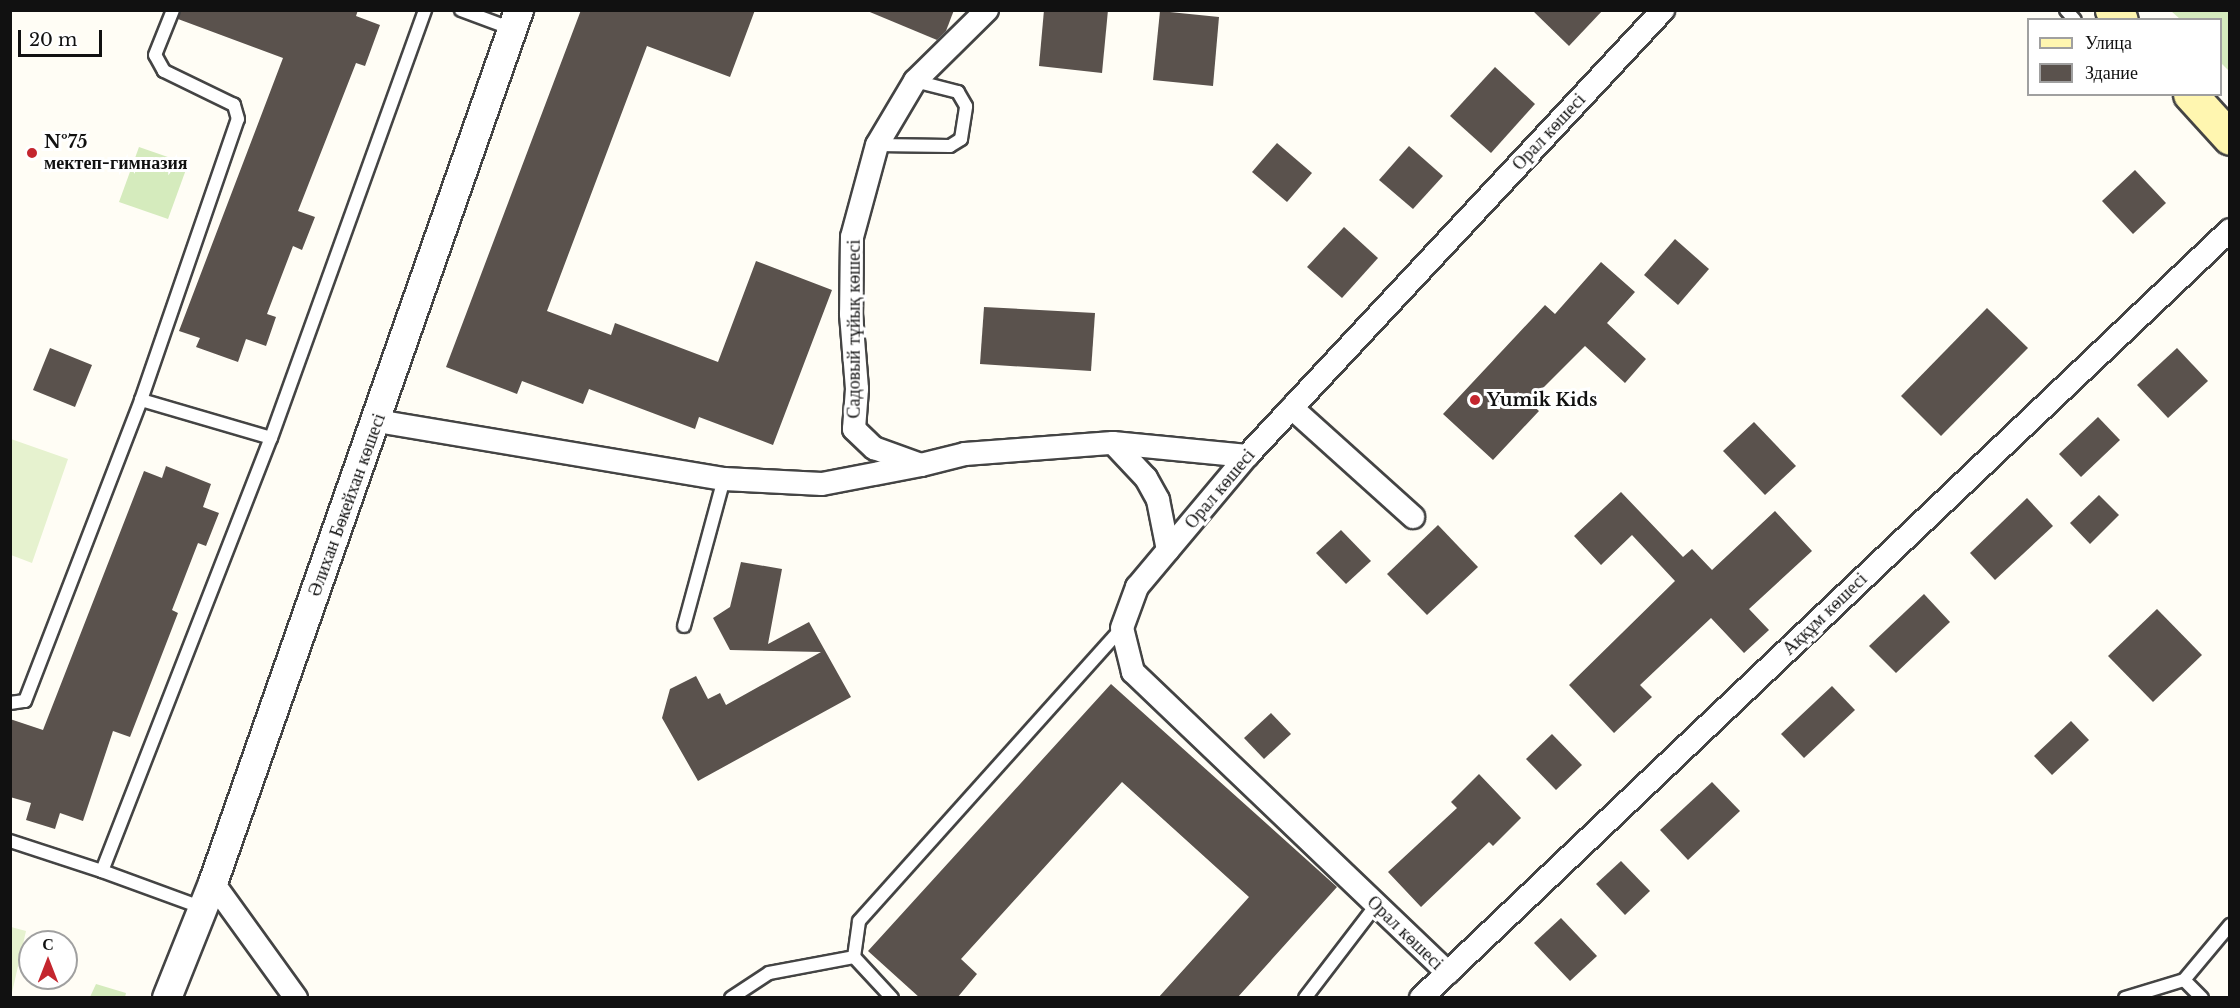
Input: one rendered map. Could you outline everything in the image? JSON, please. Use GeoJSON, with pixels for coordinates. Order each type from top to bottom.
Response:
{"type":"FeatureCollection","features":[{"type":"Feature","properties":{"kind":"main road"},"geometry":{"type":"LineString","coordinates":[[2192,96],[2226,129]]}},
{"type":"Feature","properties":{"kind":"street","name":"Садовый тұйық көшесі"},"geometry":{"type":"LineString","coordinates":[[921,465],[874,448],[854,429],[857,389],[851,314],[852,237],[877,145],[915,81],[987,10]]}},
{"type":"Feature","properties":{"kind":"street","name":"Орал көшесі"},"geometry":{"type":"LineString","coordinates":[[1448,973],[1133,672],[1122,628],[1137,587],[1247,456],[1663,10]]}},
{"type":"Feature","properties":{"kind":"street","name":"Әлихан Бөкейхан көшесі"},"geometry":{"type":"LineString","coordinates":[[167,998],[208,895],[377,421],[516,20]]}},
{"type":"Feature","properties":{"kind":"street","name":"Аққұм көшесі"},"geometry":{"type":"LineString","coordinates":[[1421,998],[2229,230]]}},
{"type":"Feature","properties":{"kind":"street"},"geometry":{"type":"LineString","coordinates":[[1292,408],[1413,517]]}},
{"type":"Feature","properties":{"kind":"street"},"geometry":{"type":"LineString","coordinates":[[377,421],[724,479],[822,484],[921,465],[965,453],[1113,443],[1247,456]]}},
{"type":"Feature","properties":{"kind":"street"},"geometry":{"type":"LineString","coordinates":[[1113,443],[1146,478],[1158,500],[1168,550]]}},
{"type":"Feature","properties":{"kind":"street"},"geometry":{"type":"LineString","coordinates":[[208,895],[296,998]]}},
{"type":"Feature","properties":{"kind":"lane"},"geometry":{"type":"LineString","coordinates":[[10,703],[25,701],[141,400],[238,119],[234,105],[164,71],[155,55],[172,10]]}},
{"type":"Feature","properties":{"kind":"lane"},"geometry":{"type":"LineString","coordinates":[[102,871],[271,438],[425,10]]}},
{"type":"Feature","properties":{"kind":"lane"},"geometry":{"type":"LineString","coordinates":[[461,10],[516,20]]}},
{"type":"Feature","properties":{"kind":"lane"},"geometry":{"type":"LineString","coordinates":[[877,145],[950,146],[962,139],[966,105],[958,92],[915,81]]}},
{"type":"Feature","properties":{"kind":"lane"},"geometry":{"type":"LineString","coordinates":[[141,400],[271,438]]}},
{"type":"Feature","properties":{"kind":"lane"},"geometry":{"type":"LineString","coordinates":[[684,626],[724,479]]}},
{"type":"Feature","properties":{"kind":"lane"},"geometry":{"type":"LineString","coordinates":[[854,957],[859,921],[1122,628]]}},
{"type":"Feature","properties":{"kind":"lane"},"geometry":{"type":"LineString","coordinates":[[10,841],[102,871],[208,895]]}},
{"type":"Feature","properties":{"kind":"lane"},"geometry":{"type":"LineString","coordinates":[[1305,998],[1376,905]]}},
{"type":"Feature","properties":{"kind":"lane"},"geometry":{"type":"LineString","coordinates":[[2125,998],[2184,980],[2229,925]]}},
{"type":"Feature","properties":{"kind":"lane"},"geometry":{"type":"LineString","coordinates":[[731,998],[769,973],[854,957]]}},
{"type":"Feature","properties":{"kind":"lane"},"geometry":{"type":"LineString","coordinates":[[854,957],[892,998]]}},
{"type":"Feature","properties":{"kind":"lane"},"geometry":{"type":"LineString","coordinates":[[2184,980],[2202,998]]}},
{"type":"Feature","properties":{"kind":"green space"},"geometry":{"type":"Polygon","coordinates":[[[2171,11],[2229,11],[2229,71],[2222,64],[2222,18],[2179,18],[2171,11]]]}},
{"type":"Feature","properties":{"kind":"green space"},"geometry":{"type":"Polygon","coordinates":[[[139,147],[188,164],[168,219],[119,202],[139,147]]]}},
{"type":"Feature","properties":{"kind":"green space"},"geometry":{"type":"Polygon","coordinates":[[[11,439],[68,459],[32,563],[11,555],[11,439]]]}},
{"type":"Feature","properties":{"kind":"green space"},"geometry":{"type":"Polygon","coordinates":[[[10,927],[22,930],[18,930],[18,966],[11,997],[10,927]]]}},
{"type":"Feature","properties":{"kind":"green space"},"geometry":{"type":"Polygon","coordinates":[[[96,984],[126,993],[125,997],[90,997],[96,984]]]}},
{"type":"Feature","properties":{"kind":"building"},"geometry":{"type":"Polygon","coordinates":[[[181,10],[358,10],[356,16],[380,25],[365,66],[356,63],[298,211],[315,217],[302,250],[293,246],[267,314],[276,317],[266,346],[246,339],[238,362],[196,347],[200,338],[179,331],[283,58],[178,19],[181,10]]]}},
{"type":"Feature","properties":{"kind":"building"},"geometry":{"type":"Polygon","coordinates":[[[581,10],[755,10],[730,77],[647,46],[547,311],[611,335],[615,323],[718,362],[756,261],[832,290],[773,445],[699,417],[695,429],[589,389],[583,404],[522,381],[517,394],[446,367],[581,10]]]}},
{"type":"Feature","properties":{"kind":"building"},"geometry":{"type":"Polygon","coordinates":[[[865,10],[954,10],[946,31],[937,40],[865,10]]]}},
{"type":"Feature","properties":{"kind":"building"},"geometry":{"type":"Polygon","coordinates":[[[1044,10],[1108,10],[1102,73],[1039,66],[1044,10]]]}},
{"type":"Feature","properties":{"kind":"building"},"geometry":{"type":"Polygon","coordinates":[[[1532,10],[1603,10],[1569,46],[1532,10]]]}},
{"type":"Feature","properties":{"kind":"building"},"geometry":{"type":"Polygon","coordinates":[[[1160,11],[1219,17],[1213,86],[1153,80],[1160,11]]]}},
{"type":"Feature","properties":{"kind":"building"},"geometry":{"type":"Polygon","coordinates":[[[1495,67],[1535,104],[1491,153],[1450,116],[1495,67]]]}},
{"type":"Feature","properties":{"kind":"building"},"geometry":{"type":"Polygon","coordinates":[[[1277,143],[1312,173],[1287,202],[1252,172],[1277,143]]]}},
{"type":"Feature","properties":{"kind":"building"},"geometry":{"type":"Polygon","coordinates":[[[1409,146],[1443,176],[1413,209],[1379,180],[1409,146]]]}},
{"type":"Feature","properties":{"kind":"building"},"geometry":{"type":"Polygon","coordinates":[[[2135,170],[2166,203],[2133,234],[2102,201],[2135,170]]]}},
{"type":"Feature","properties":{"kind":"building"},"geometry":{"type":"Polygon","coordinates":[[[1344,227],[1378,258],[1342,298],[1307,267],[1344,227]]]}},
{"type":"Feature","properties":{"kind":"building"},"geometry":{"type":"Polygon","coordinates":[[[1675,239],[1709,269],[1678,305],[1644,275],[1675,239]]]}},
{"type":"Feature","properties":{"kind":"building"},"geometry":{"type":"Polygon","coordinates":[[[1601,262],[1635,292],[1607,323],[1646,359],[1625,383],[1585,346],[1529,402],[1539,411],[1493,460],[1443,414],[1545,305],[1555,314],[1601,262]]]}},
{"type":"Feature","properties":{"kind":"building"},"geometry":{"type":"Polygon","coordinates":[[[984,307],[1095,313],[1091,371],[980,364],[984,307]]]}},
{"type":"Feature","properties":{"kind":"building"},"geometry":{"type":"Polygon","coordinates":[[[1987,308],[2028,348],[1941,436],[1901,396],[1987,308]]]}},
{"type":"Feature","properties":{"kind":"building"},"geometry":{"type":"Polygon","coordinates":[[[50,348],[92,365],[75,407],[33,390],[50,348]]]}},
{"type":"Feature","properties":{"kind":"building"},"geometry":{"type":"Polygon","coordinates":[[[2177,348],[2208,381],[2168,418],[2137,385],[2177,348]]]}},
{"type":"Feature","properties":{"kind":"building"},"geometry":{"type":"Polygon","coordinates":[[[2098,417],[2120,440],[2081,477],[2059,454],[2098,417]]]}},
{"type":"Feature","properties":{"kind":"building"},"geometry":{"type":"Polygon","coordinates":[[[1754,422],[1796,466],[1765,495],[1723,451],[1754,422]]]}},
{"type":"Feature","properties":{"kind":"building"},"geometry":{"type":"Polygon","coordinates":[[[166,466],[211,484],[203,507],[219,513],[206,546],[198,543],[172,610],[178,613],[130,737],[113,731],[83,821],[60,813],[55,829],[26,820],[31,803],[10,797],[10,719],[43,730],[144,471],[162,478],[166,466]]]}},
{"type":"Feature","properties":{"kind":"building"},"geometry":{"type":"Polygon","coordinates":[[[1621,492],[1683,557],[1692,549],[1712,570],[1775,511],[1812,551],[1749,609],[1769,630],[1744,653],[1711,618],[1640,685],[1652,697],[1614,733],[1569,685],[1675,581],[1632,535],[1601,565],[1574,536],[1621,492]]]}},
{"type":"Feature","properties":{"kind":"building"},"geometry":{"type":"Polygon","coordinates":[[[2099,495],[2119,515],[2090,544],[2070,523],[2099,495]]]}},
{"type":"Feature","properties":{"kind":"building"},"geometry":{"type":"Polygon","coordinates":[[[2027,498],[2053,526],[1995,580],[1970,553],[2027,498]]]}},
{"type":"Feature","properties":{"kind":"building"},"geometry":{"type":"Polygon","coordinates":[[[1438,525],[1478,567],[1427,615],[1387,574],[1438,525]]]}},
{"type":"Feature","properties":{"kind":"building"},"geometry":{"type":"Polygon","coordinates":[[[1341,530],[1371,561],[1346,584],[1316,553],[1341,530]]]}},
{"type":"Feature","properties":{"kind":"building"},"geometry":{"type":"Polygon","coordinates":[[[741,562],[782,569],[768,644],[809,622],[851,697],[698,781],[662,718],[670,689],[696,676],[708,699],[720,693],[726,705],[821,652],[730,650],[713,618],[730,607],[741,562]]]}},
{"type":"Feature","properties":{"kind":"building"},"geometry":{"type":"Polygon","coordinates":[[[1924,594],[1950,622],[1896,673],[1869,646],[1924,594]]]}},
{"type":"Feature","properties":{"kind":"building"},"geometry":{"type":"Polygon","coordinates":[[[2157,609],[2202,655],[2153,702],[2108,656],[2157,609]]]}},
{"type":"Feature","properties":{"kind":"building"},"geometry":{"type":"Polygon","coordinates":[[[1111,684],[1337,887],[1237,998],[1158,998],[1249,897],[1122,782],[961,959],[977,974],[957,998],[920,998],[868,951],[1111,684]]]}},
{"type":"Feature","properties":{"kind":"building"},"geometry":{"type":"Polygon","coordinates":[[[1832,686],[1855,710],[1804,758],[1781,734],[1832,686]]]}},
{"type":"Feature","properties":{"kind":"building"},"geometry":{"type":"Polygon","coordinates":[[[1271,713],[1291,734],[1264,759],[1244,738],[1271,713]]]}},
{"type":"Feature","properties":{"kind":"building"},"geometry":{"type":"Polygon","coordinates":[[[2071,721],[2089,740],[2052,775],[2034,756],[2071,721]]]}},
{"type":"Feature","properties":{"kind":"building"},"geometry":{"type":"Polygon","coordinates":[[[1552,734],[1582,765],[1556,790],[1526,759],[1552,734]]]}},
{"type":"Feature","properties":{"kind":"building"},"geometry":{"type":"Polygon","coordinates":[[[1479,774],[1521,818],[1493,846],[1489,842],[1421,907],[1388,872],[1457,808],[1451,802],[1479,774]]]}},
{"type":"Feature","properties":{"kind":"building"},"geometry":{"type":"Polygon","coordinates":[[[1712,782],[1740,811],[1688,860],[1660,830],[1712,782]]]}},
{"type":"Feature","properties":{"kind":"building"},"geometry":{"type":"Polygon","coordinates":[[[1621,861],[1650,891],[1625,915],[1596,884],[1621,861]]]}},
{"type":"Feature","properties":{"kind":"building"},"geometry":{"type":"Polygon","coordinates":[[[1561,918],[1597,956],[1570,981],[1534,943],[1561,918]]]}},
{"type":"Feature","properties":{"kind":"place","name":"№75 мектеп-гимназия"},"geometry":{"type":"Point","coordinates":[32,153]}},
{"type":"Feature","properties":{"kind":"place","name":"Yumik Kids"},"geometry":{"type":"Point","coordinates":[1475,400]}}]}
